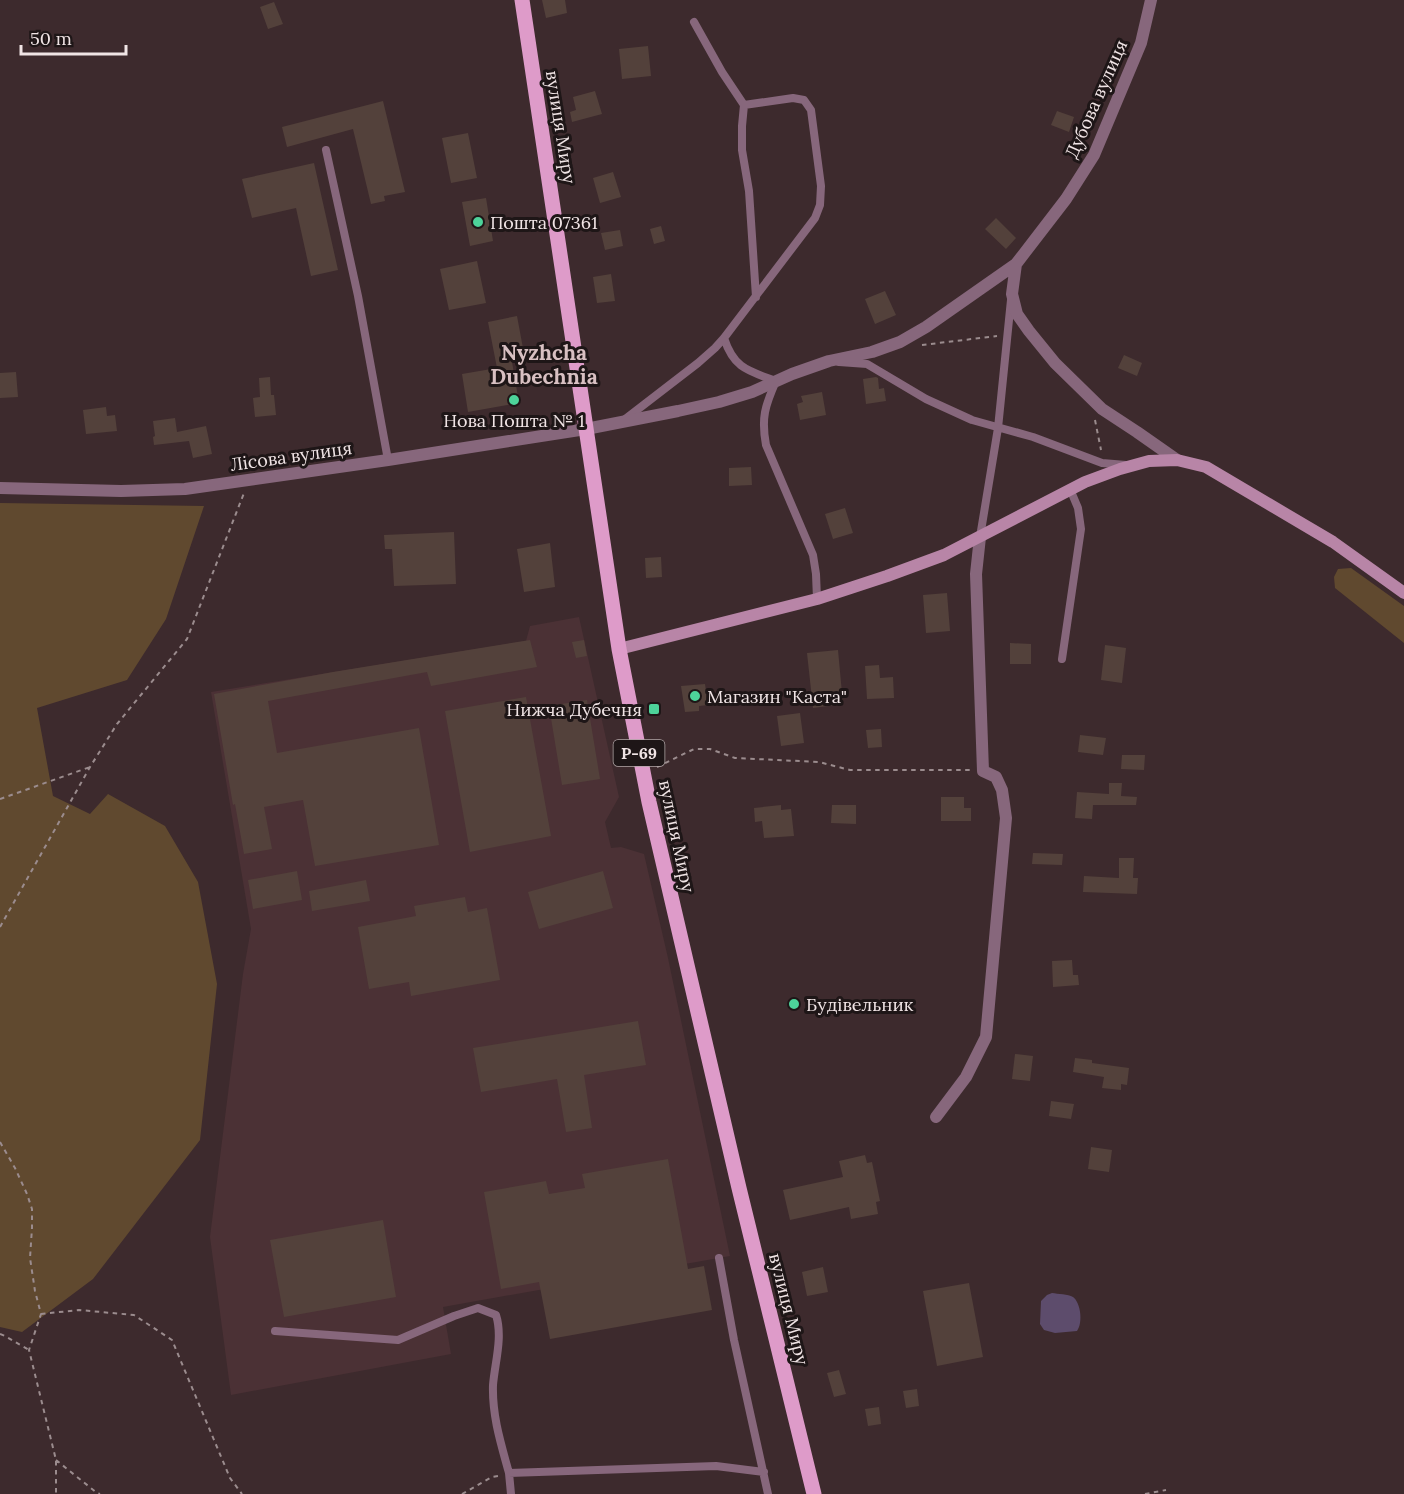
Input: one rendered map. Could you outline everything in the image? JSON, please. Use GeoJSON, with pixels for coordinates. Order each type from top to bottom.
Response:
{"type":"FeatureCollection","features":[{"type":"Feature","properties":{"kind":"main road","name":"вулиця Миру"},"geometry":{"type":"LineString","coordinates":[[522,0],[620,649],[643,774],[668,888],[813,1494]]}},
{"type":"Feature","properties":{"kind":"street","name":"Дубова вулиця"},"geometry":{"type":"LineString","coordinates":[[1016,264],[1066,199],[1094,155],[1141,44],[1151,0]]}},
{"type":"Feature","properties":{"kind":"street","name":"Лісова вулиця"},"geometry":{"type":"LineString","coordinates":[[0,488],[184,489],[586,429],[719,402],[752,392],[829,361],[872,352],[900,342],[926,327],[1016,264]]}},
{"type":"Feature","properties":{"kind":"street"},"geometry":{"type":"LineString","coordinates":[[1016,264],[1012,294],[1017,314],[1055,363],[1102,409],[1177,460]]}},
{"type":"Feature","properties":{"kind":"street"},"geometry":{"type":"LineString","coordinates":[[620,649],[817,599],[887,576],[980,537],[1085,482],[1149,461],[1177,460],[1206,467],[1333,542],[1404,592]]}},
{"type":"Feature","properties":{"kind":"street"},"geometry":{"type":"LineString","coordinates":[[936,1117],[966,1077],[986,1037],[1006,818],[1002,790],[996,777],[983,771],[976,574],[980,537]]}},
{"type":"Feature","properties":{"kind":"lane"},"geometry":{"type":"LineString","coordinates":[[694,22],[722,72],[744,105],[742,150],[750,202],[756,297]]}},
{"type":"Feature","properties":{"kind":"lane"},"geometry":{"type":"LineString","coordinates":[[621,422],[715,348],[815,218],[820,205],[821,186],[811,110],[804,100],[793,98],[744,105]]}},
{"type":"Feature","properties":{"kind":"lane"},"geometry":{"type":"LineString","coordinates":[[326,150],[358,296],[388,460]]}},
{"type":"Feature","properties":{"kind":"lane"},"geometry":{"type":"LineString","coordinates":[[980,537],[998,428],[1012,294]]}},
{"type":"Feature","properties":{"kind":"lane"},"geometry":{"type":"LineString","coordinates":[[724,338],[736,362],[749,371],[776,381],[767,400],[764,417],[766,445],[813,555],[817,599]]}},
{"type":"Feature","properties":{"kind":"lane"},"geometry":{"type":"LineString","coordinates":[[829,361],[867,364],[926,399],[972,420],[1033,437],[1102,463],[1131,466]]}},
{"type":"Feature","properties":{"kind":"lane"},"geometry":{"type":"LineString","coordinates":[[1062,659],[1080,529],[1078,508],[1070,489]]}},
{"type":"Feature","properties":{"kind":"lane"},"geometry":{"type":"LineString","coordinates":[[718,1258],[768,1494]]}},
{"type":"Feature","properties":{"kind":"lane"},"geometry":{"type":"LineString","coordinates":[[275,1331],[398,1340],[478,1308],[496,1315],[499,1325],[493,1387],[496,1427],[509,1473],[511,1494]]}},
{"type":"Feature","properties":{"kind":"lane"},"geometry":{"type":"LineString","coordinates":[[509,1473],[716,1466],[764,1473]]}},
{"type":"Feature","properties":{"kind":"path"},"geometry":{"type":"LineString","coordinates":[[917,346],[1007,334]]}},
{"type":"Feature","properties":{"kind":"path"},"geometry":{"type":"LineString","coordinates":[[1094,417],[1102,463]]}},
{"type":"Feature","properties":{"kind":"path"},"geometry":{"type":"LineString","coordinates":[[0,927],[90,767],[117,724],[187,639],[249,480]]}},
{"type":"Feature","properties":{"kind":"path"},"geometry":{"type":"LineString","coordinates":[[643,774],[694,749],[710,749],[735,758],[819,762],[850,770],[983,771]]}},
{"type":"Feature","properties":{"kind":"path"},"geometry":{"type":"LineString","coordinates":[[0,799],[90,767]]}},
{"type":"Feature","properties":{"kind":"path"},"geometry":{"type":"LineString","coordinates":[[0,1142],[15,1168],[32,1209],[30,1258],[41,1314],[28,1350],[56,1460],[56,1494]]}},
{"type":"Feature","properties":{"kind":"path"},"geometry":{"type":"LineString","coordinates":[[41,1314],[79,1310],[134,1316],[172,1340],[230,1478],[242,1494]]}},
{"type":"Feature","properties":{"kind":"path"},"geometry":{"type":"LineString","coordinates":[[0,1334],[28,1350]]}},
{"type":"Feature","properties":{"kind":"path"},"geometry":{"type":"LineString","coordinates":[[56,1460],[100,1494]]}},
{"type":"Feature","properties":{"kind":"path"},"geometry":{"type":"LineString","coordinates":[[462,1494],[492,1477],[509,1473]]}},
{"type":"Feature","properties":{"kind":"path"},"geometry":{"type":"LineString","coordinates":[[1145,1494],[1166,1490]]}},
{"type":"Feature","properties":{"kind":"shaded area"},"geometry":{"type":"Polygon","coordinates":[[[0,503],[204,506],[166,619],[127,680],[37,708],[53,796],[90,814],[108,794],[165,826],[198,882],[217,984],[200,1140],[93,1279],[22,1332],[0,1327],[0,503]]]}},
{"type":"Feature","properties":{"kind":"shaded area"},"geometry":{"type":"Polygon","coordinates":[[[1351,568],[1404,606],[1404,643],[1335,588],[1334,577],[1338,569],[1351,568]]]}},
{"type":"Feature","properties":{"kind":"shaded area"},"geometry":{"type":"Polygon","coordinates":[[[579,617],[619,797],[605,822],[611,848],[621,847],[644,854],[730,1256],[443,1307],[451,1354],[231,1395],[210,1237],[243,974],[251,929],[211,692],[526,641],[530,626],[579,617]]]}},
{"type":"Feature","properties":{"kind":"shaded area"},"geometry":{"type":"Polygon","coordinates":[[[1052,1293],[1068,1295],[1076,1300],[1080,1318],[1077,1331],[1055,1333],[1044,1330],[1040,1324],[1041,1301],[1052,1293]]]}},
{"type":"Feature","properties":{"kind":"building"},"geometry":{"type":"Polygon","coordinates":[[[542,0],[565,0],[567,13],[546,18],[542,0]]]}},
{"type":"Feature","properties":{"kind":"building"},"geometry":{"type":"Polygon","coordinates":[[[274,2],[283,24],[268,29],[260,7],[274,2]]]}},
{"type":"Feature","properties":{"kind":"building"},"geometry":{"type":"Polygon","coordinates":[[[648,46],[651,76],[622,79],[619,49],[648,46]]]}},
{"type":"Feature","properties":{"kind":"building"},"geometry":{"type":"Polygon","coordinates":[[[595,91],[602,114],[572,122],[570,112],[576,110],[573,97],[595,91]]]}},
{"type":"Feature","properties":{"kind":"building"},"geometry":{"type":"Polygon","coordinates":[[[383,101],[405,192],[384,196],[385,201],[371,204],[353,129],[287,147],[282,127],[383,101]]]}},
{"type":"Feature","properties":{"kind":"building"},"geometry":{"type":"Polygon","coordinates":[[[1057,111],[1074,117],[1069,132],[1051,125],[1057,111]]]}},
{"type":"Feature","properties":{"kind":"building"},"geometry":{"type":"Polygon","coordinates":[[[468,133],[477,178],[451,183],[442,138],[468,133]]]}},
{"type":"Feature","properties":{"kind":"building"},"geometry":{"type":"Polygon","coordinates":[[[314,163],[338,270],[311,276],[296,208],[252,218],[242,179],[314,163]]]}},
{"type":"Feature","properties":{"kind":"building"},"geometry":{"type":"Polygon","coordinates":[[[613,172],[621,197],[600,203],[593,178],[613,172]]]}},
{"type":"Feature","properties":{"kind":"building","name":"Пошта 07361"},"geometry":{"type":"Polygon","coordinates":[[[486,198],[493,241],[470,246],[462,202],[486,198]]]}},
{"type":"Feature","properties":{"kind":"building"},"geometry":{"type":"Polygon","coordinates":[[[996,218],[1016,238],[1006,249],[985,229],[996,218]]]}},
{"type":"Feature","properties":{"kind":"building"},"geometry":{"type":"Polygon","coordinates":[[[661,226],[665,241],[654,244],[650,229],[661,226]]]}},
{"type":"Feature","properties":{"kind":"building"},"geometry":{"type":"Polygon","coordinates":[[[620,230],[623,246],[605,250],[601,233],[620,230]]]}},
{"type":"Feature","properties":{"kind":"building"},"geometry":{"type":"Polygon","coordinates":[[[477,261],[486,303],[449,310],[440,269],[477,261]]]}},
{"type":"Feature","properties":{"kind":"building"},"geometry":{"type":"Polygon","coordinates":[[[611,274],[615,301],[597,303],[593,277],[611,274]]]}},
{"type":"Feature","properties":{"kind":"building"},"geometry":{"type":"Polygon","coordinates":[[[885,291],[896,315],[875,324],[865,299],[885,291]]]}},
{"type":"Feature","properties":{"kind":"building"},"geometry":{"type":"Polygon","coordinates":[[[517,316],[525,359],[512,362],[519,403],[468,412],[462,374],[497,368],[488,322],[517,316]]]}},
{"type":"Feature","properties":{"kind":"building"},"geometry":{"type":"Polygon","coordinates":[[[1124,355],[1142,363],[1137,376],[1118,368],[1124,355]]]}},
{"type":"Feature","properties":{"kind":"building"},"geometry":{"type":"Polygon","coordinates":[[[16,372],[18,397],[0,398],[0,373],[16,372]]]}},
{"type":"Feature","properties":{"kind":"building"},"geometry":{"type":"Polygon","coordinates":[[[270,377],[271,395],[274,395],[276,415],[255,417],[253,398],[260,397],[259,378],[270,377]]]}},
{"type":"Feature","properties":{"kind":"building"},"geometry":{"type":"Polygon","coordinates":[[[876,377],[879,389],[884,388],[886,401],[866,404],[863,379],[876,377]]]}},
{"type":"Feature","properties":{"kind":"building"},"geometry":{"type":"Polygon","coordinates":[[[822,392],[826,415],[800,420],[797,404],[803,402],[801,396],[822,392]]]}},
{"type":"Feature","properties":{"kind":"building"},"geometry":{"type":"Polygon","coordinates":[[[106,407],[107,416],[115,415],[117,431],[86,434],[83,410],[106,407]]]}},
{"type":"Feature","properties":{"kind":"building"},"geometry":{"type":"Polygon","coordinates":[[[175,418],[177,432],[206,426],[212,454],[193,458],[189,441],[154,445],[153,421],[175,418]]]}},
{"type":"Feature","properties":{"kind":"building"},"geometry":{"type":"Polygon","coordinates":[[[751,467],[752,485],[729,486],[729,468],[751,467]]]}},
{"type":"Feature","properties":{"kind":"building"},"geometry":{"type":"Polygon","coordinates":[[[845,508],[853,533],[833,539],[825,514],[845,508]]]}},
{"type":"Feature","properties":{"kind":"building"},"geometry":{"type":"Polygon","coordinates":[[[454,532],[456,584],[394,586],[392,549],[385,549],[384,535],[454,532]]]}},
{"type":"Feature","properties":{"kind":"building"},"geometry":{"type":"Polygon","coordinates":[[[550,543],[555,587],[524,592],[517,549],[550,543]]]}},
{"type":"Feature","properties":{"kind":"building"},"geometry":{"type":"Polygon","coordinates":[[[661,557],[662,577],[646,578],[645,558],[661,557]]]}},
{"type":"Feature","properties":{"kind":"building"},"geometry":{"type":"Polygon","coordinates":[[[947,593],[950,631],[926,633],[923,595],[947,593]]]}},
{"type":"Feature","properties":{"kind":"building"},"geometry":{"type":"Polygon","coordinates":[[[530,640],[537,667],[431,686],[427,672],[268,701],[277,753],[419,728],[439,845],[315,866],[303,800],[264,807],[272,849],[244,854],[214,694],[530,640]]]}},
{"type":"Feature","properties":{"kind":"building"},"geometry":{"type":"Polygon","coordinates":[[[584,640],[587,656],[576,658],[572,642],[584,640]]]}},
{"type":"Feature","properties":{"kind":"building"},"geometry":{"type":"Polygon","coordinates":[[[1010,643],[1031,644],[1031,664],[1010,664],[1010,643]]]}},
{"type":"Feature","properties":{"kind":"building"},"geometry":{"type":"Polygon","coordinates":[[[1105,645],[1126,648],[1122,683],[1101,680],[1105,645]]]}},
{"type":"Feature","properties":{"kind":"building"},"geometry":{"type":"Polygon","coordinates":[[[838,650],[843,704],[813,708],[807,653],[838,650]]]}},
{"type":"Feature","properties":{"kind":"building"},"geometry":{"type":"Polygon","coordinates":[[[879,665],[880,678],[893,677],[894,698],[867,699],[865,666],[879,665]]]}},
{"type":"Feature","properties":{"kind":"building","name":"Магазин \"Каста\""},"geometry":{"type":"Polygon","coordinates":[[[705,684],[708,705],[699,706],[699,711],[685,712],[681,686],[705,684]]]}},
{"type":"Feature","properties":{"kind":"building"},"geometry":{"type":"Polygon","coordinates":[[[526,697],[551,836],[470,852],[445,711],[526,697]]]}},
{"type":"Feature","properties":{"kind":"building"},"geometry":{"type":"Polygon","coordinates":[[[587,700],[600,779],[562,785],[549,706],[587,700]]]}},
{"type":"Feature","properties":{"kind":"building"},"geometry":{"type":"Polygon","coordinates":[[[800,713],[804,743],[781,746],[777,716],[800,713]]]}},
{"type":"Feature","properties":{"kind":"building"},"geometry":{"type":"Polygon","coordinates":[[[881,729],[882,747],[868,748],[866,730],[881,729]]]}},
{"type":"Feature","properties":{"kind":"building"},"geometry":{"type":"Polygon","coordinates":[[[1080,735],[1106,738],[1103,755],[1078,752],[1080,735]]]}},
{"type":"Feature","properties":{"kind":"building"},"geometry":{"type":"Polygon","coordinates":[[[1122,755],[1145,755],[1144,770],[1121,769],[1122,755]]]}},
{"type":"Feature","properties":{"kind":"building"},"geometry":{"type":"Polygon","coordinates":[[[1109,783],[1122,783],[1121,796],[1137,797],[1136,805],[1093,805],[1092,819],[1075,818],[1077,792],[1109,794],[1109,783]]]}},
{"type":"Feature","properties":{"kind":"building"},"geometry":{"type":"Polygon","coordinates":[[[941,797],[964,797],[964,808],[971,808],[971,821],[941,821],[941,797]]]}},
{"type":"Feature","properties":{"kind":"building"},"geometry":{"type":"Polygon","coordinates":[[[781,805],[781,810],[791,809],[794,836],[764,838],[762,821],[755,822],[754,808],[781,805]]]}},
{"type":"Feature","properties":{"kind":"building"},"geometry":{"type":"Polygon","coordinates":[[[832,805],[856,805],[856,824],[831,823],[832,805]]]}},
{"type":"Feature","properties":{"kind":"building"},"geometry":{"type":"Polygon","coordinates":[[[1033,853],[1063,854],[1062,865],[1032,864],[1033,853]]]}},
{"type":"Feature","properties":{"kind":"building"},"geometry":{"type":"Polygon","coordinates":[[[1119,858],[1134,858],[1133,878],[1138,878],[1137,894],[1083,892],[1084,876],[1119,878],[1119,858]]]}},
{"type":"Feature","properties":{"kind":"building"},"geometry":{"type":"Polygon","coordinates":[[[297,871],[302,900],[253,909],[248,880],[297,871]]]}},
{"type":"Feature","properties":{"kind":"building"},"geometry":{"type":"Polygon","coordinates":[[[603,871],[613,908],[539,929],[528,892],[603,871]]]}},
{"type":"Feature","properties":{"kind":"building"},"geometry":{"type":"Polygon","coordinates":[[[366,880],[370,901],[312,911],[309,891],[366,880]]]}},
{"type":"Feature","properties":{"kind":"building"},"geometry":{"type":"Polygon","coordinates":[[[465,897],[468,912],[487,908],[500,980],[411,996],[409,982],[369,989],[358,927],[416,916],[414,906],[465,897]]]}},
{"type":"Feature","properties":{"kind":"building"},"geometry":{"type":"Polygon","coordinates":[[[1072,960],[1073,975],[1078,975],[1079,985],[1053,987],[1052,961],[1072,960]]]}},
{"type":"Feature","properties":{"kind":"building"},"geometry":{"type":"Polygon","coordinates":[[[638,1021],[646,1065],[584,1075],[592,1128],[566,1132],[557,1079],[481,1092],[473,1048],[638,1021]]]}},
{"type":"Feature","properties":{"kind":"building"},"geometry":{"type":"Polygon","coordinates":[[[1015,1054],[1033,1056],[1030,1081],[1012,1079],[1015,1054]]]}},
{"type":"Feature","properties":{"kind":"building"},"geometry":{"type":"Polygon","coordinates":[[[1075,1058],[1092,1060],[1092,1063],[1129,1068],[1127,1085],[1121,1084],[1121,1090],[1102,1088],[1104,1077],[1073,1072],[1075,1058]]]}},
{"type":"Feature","properties":{"kind":"building"},"geometry":{"type":"Polygon","coordinates":[[[1051,1101],[1074,1104],[1071,1119],[1049,1116],[1051,1101]]]}},
{"type":"Feature","properties":{"kind":"building"},"geometry":{"type":"Polygon","coordinates":[[[1091,1147],[1112,1150],[1109,1172],[1088,1169],[1091,1147]]]}},
{"type":"Feature","properties":{"kind":"building"},"geometry":{"type":"Polygon","coordinates":[[[865,1155],[867,1163],[872,1162],[880,1201],[876,1202],[878,1214],[851,1219],[849,1207],[790,1220],[783,1190],[843,1177],[839,1161],[865,1155]]]}},
{"type":"Feature","properties":{"kind":"building"},"geometry":{"type":"Polygon","coordinates":[[[668,1159],[688,1269],[704,1266],[712,1310],[550,1339],[539,1282],[501,1289],[484,1192],[546,1181],[549,1194],[585,1188],[582,1174],[668,1159]]]}},
{"type":"Feature","properties":{"kind":"building"},"geometry":{"type":"Polygon","coordinates":[[[383,1220],[396,1297],[284,1317],[270,1240],[383,1220]]]}},
{"type":"Feature","properties":{"kind":"building"},"geometry":{"type":"Polygon","coordinates":[[[823,1267],[828,1292],[807,1296],[802,1272],[823,1267]]]}},
{"type":"Feature","properties":{"kind":"building"},"geometry":{"type":"Polygon","coordinates":[[[969,1283],[983,1357],[937,1366],[923,1291],[969,1283]]]}},
{"type":"Feature","properties":{"kind":"building"},"geometry":{"type":"Polygon","coordinates":[[[839,1370],[846,1394],[834,1397],[827,1373],[839,1370]]]}},
{"type":"Feature","properties":{"kind":"building"},"geometry":{"type":"Polygon","coordinates":[[[917,1389],[919,1406],[906,1408],[903,1391],[917,1389]]]}},
{"type":"Feature","properties":{"kind":"building"},"geometry":{"type":"Polygon","coordinates":[[[879,1407],[881,1424],[868,1426],[865,1409],[879,1407]]]}},
{"type":"Feature","properties":{"kind":"place","name":"Пошта 07361"},"geometry":{"type":"Point","coordinates":[478,222]}},
{"type":"Feature","properties":{"kind":"place","name":"Нова Пошта № 1"},"geometry":{"type":"Point","coordinates":[514,400]}},
{"type":"Feature","properties":{"kind":"place","name":"Магазин \"Каста\""},"geometry":{"type":"Point","coordinates":[695,696]}},
{"type":"Feature","properties":{"kind":"place","name":"Нижча Дубечня"},"geometry":{"type":"Point","coordinates":[654,709]}},
{"type":"Feature","properties":{"kind":"place","name":"Будівельник"},"geometry":{"type":"Point","coordinates":[794,1004]}},
{"type":"Feature","properties":{"kind":"district","name":"Nyzhcha Dubechnia"},"geometry":{"type":"Point","coordinates":[544,364]}}]}
